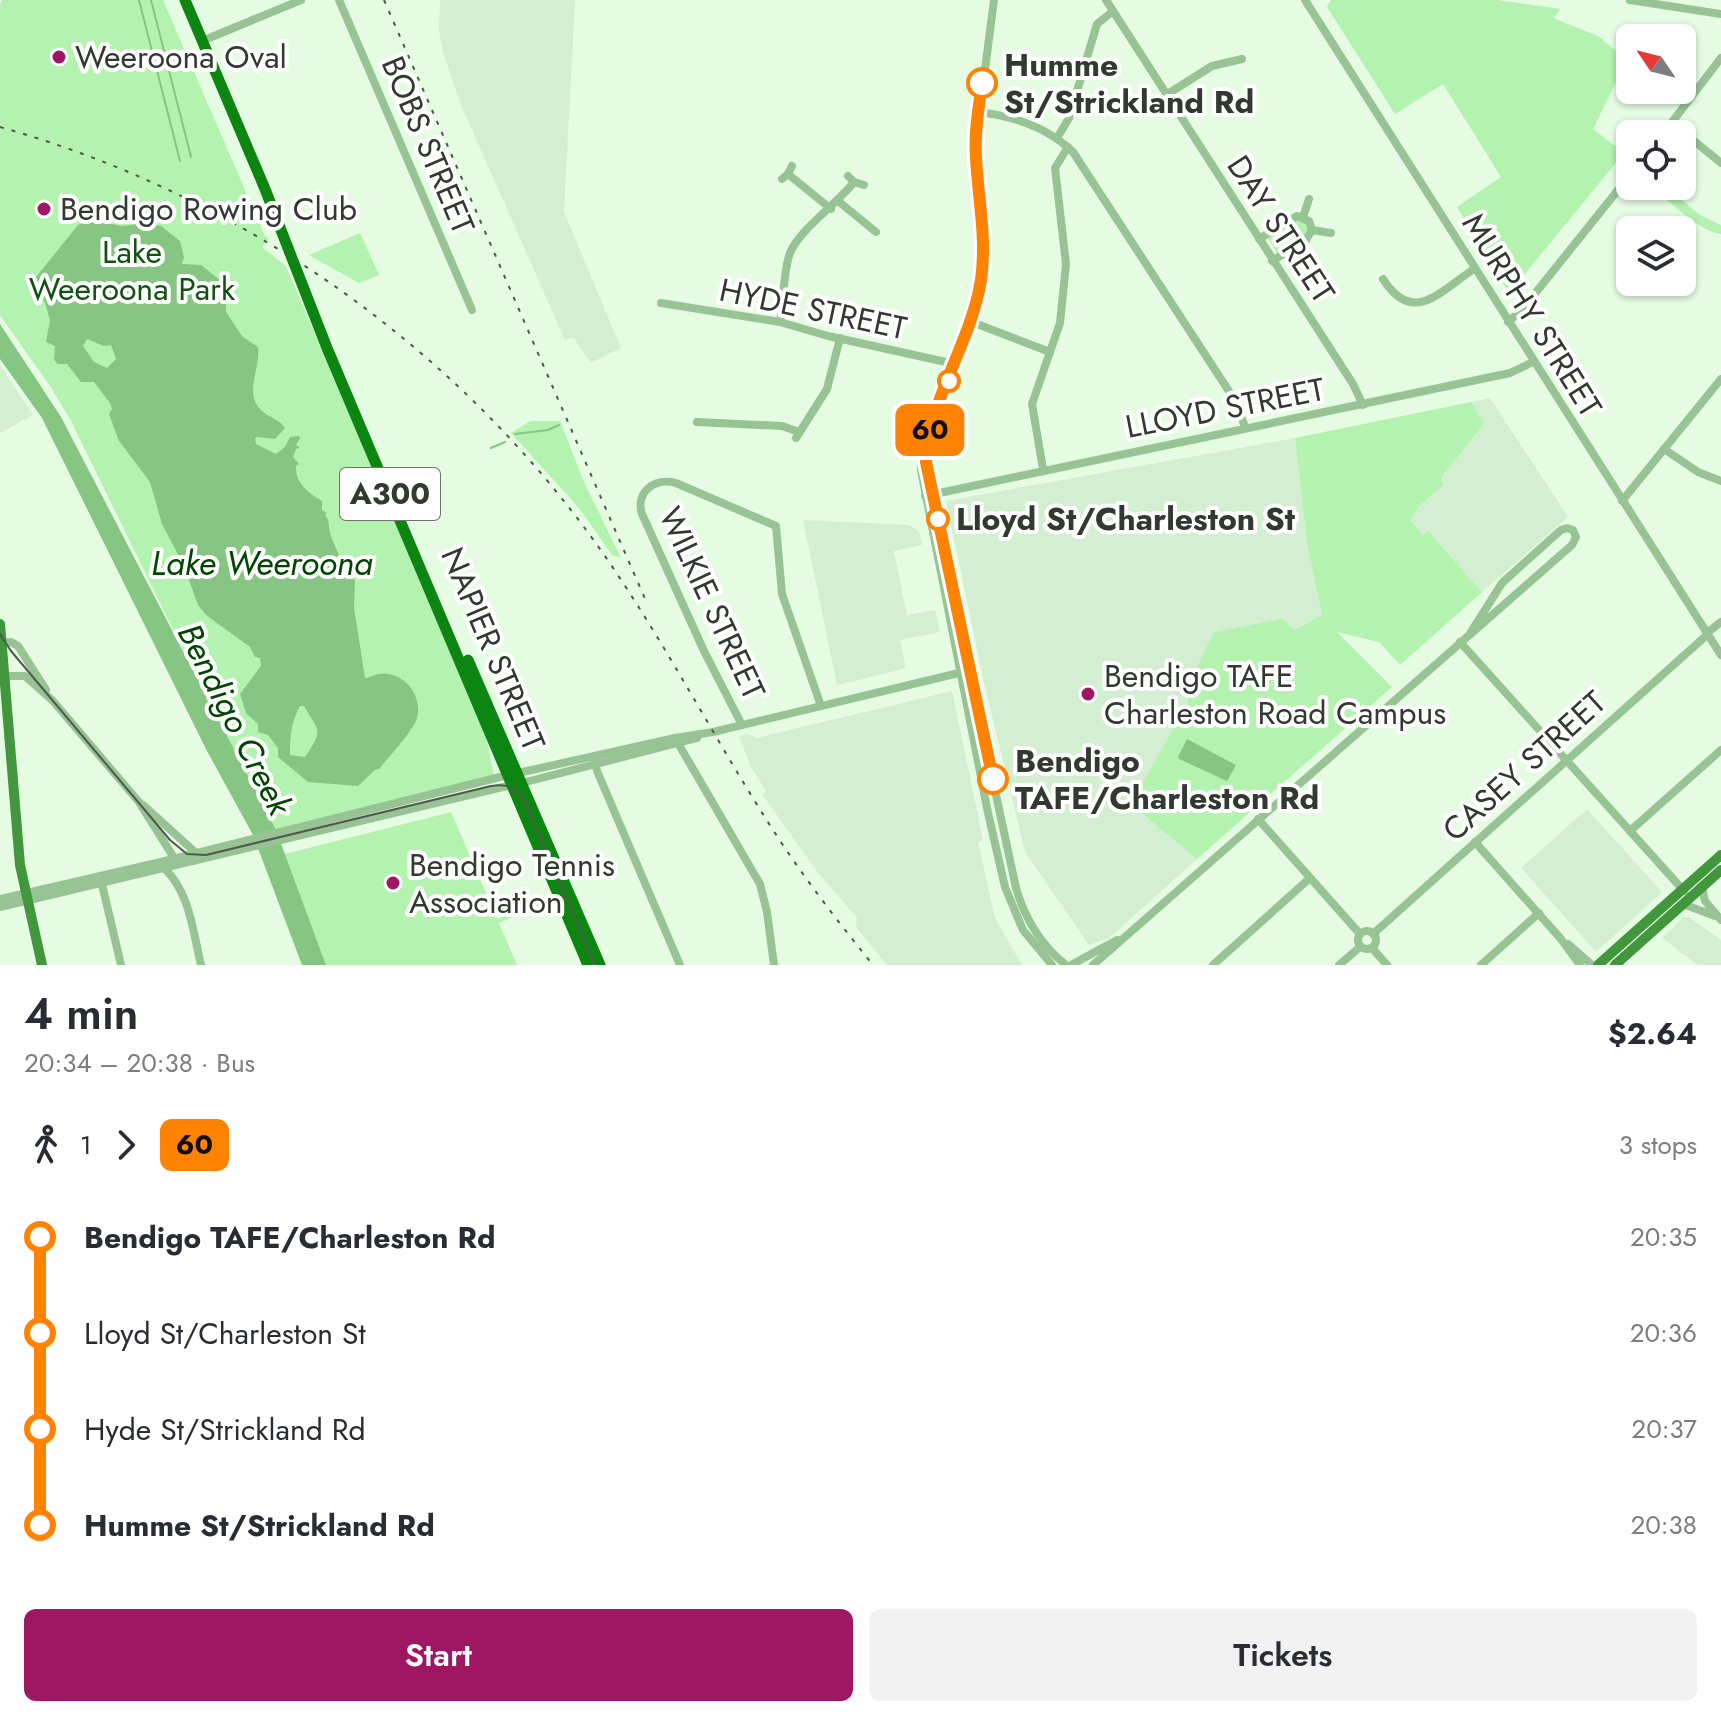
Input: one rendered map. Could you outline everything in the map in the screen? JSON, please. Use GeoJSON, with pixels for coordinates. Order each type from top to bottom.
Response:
{"type":"FeatureCollection","features":[{"type":"Feature","properties":{"kind":"highway","name":"NAPIER STREET"},"geometry":{"type":"LineString","coordinates":[[177,0],[199,43],[425,566],[515,779],[588,965]]}},
{"type":"Feature","properties":{"kind":"highway","name":"NAPIER STREET"},"geometry":{"type":"LineString","coordinates":[[185,0],[199,43]]}},
{"type":"Feature","properties":{"kind":"highway","name":"NAPIER STREET"},"geometry":{"type":"LineString","coordinates":[[515,779],[600,965]]}},
{"type":"Feature","properties":{"kind":"main road"},"geometry":{"type":"LineString","coordinates":[[0,624],[25,896],[42,965]]}},
{"type":"Feature","properties":{"kind":"main road"},"geometry":{"type":"LineString","coordinates":[[0,665],[3,676]]}},
{"type":"Feature","properties":{"kind":"main road"},"geometry":{"type":"LineString","coordinates":[[1615,965],[1685,897],[1721,855]]}},
{"type":"Feature","properties":{"kind":"main road"},"geometry":{"type":"LineString","coordinates":[[1598,965],[1721,870]]}},
{"type":"Feature","properties":{"kind":"street"},"geometry":{"type":"LineString","coordinates":[[199,43],[301,0]]}},
{"type":"Feature","properties":{"kind":"street","name":"BOBS STREET"},"geometry":{"type":"LineString","coordinates":[[339,0],[472,310]]}},
{"type":"Feature","properties":{"kind":"street"},"geometry":{"type":"LineString","coordinates":[[994,0],[975,154],[984,244],[981,276],[972,322],[921,459],[988,813],[1013,910],[1031,942],[1052,965]]}},
{"type":"Feature","properties":{"kind":"street","name":"DAY STREET"},"geometry":{"type":"LineString","coordinates":[[1106,0],[1353,384],[1363,405]]}},
{"type":"Feature","properties":{"kind":"street","name":"MURPHY STREET"},"geometry":{"type":"LineString","coordinates":[[1305,0],[1721,655]]}},
{"type":"Feature","properties":{"kind":"street"},"geometry":{"type":"LineString","coordinates":[[1630,0],[1719,13]]}},
{"type":"Feature","properties":{"kind":"street"},"geometry":{"type":"LineString","coordinates":[[1057,138],[1069,118],[1097,24],[1112,12]]}},
{"type":"Feature","properties":{"kind":"street"},"geometry":{"type":"LineString","coordinates":[[1674,120],[1721,58]]}},
{"type":"Feature","properties":{"kind":"street"},"geometry":{"type":"LineString","coordinates":[[1166,95],[1212,66],[1242,59]]}},
{"type":"Feature","properties":{"kind":"street"},"geometry":{"type":"LineString","coordinates":[[978,112],[1026,122],[1057,138],[1082,163],[1236,402],[1245,427]]}},
{"type":"Feature","properties":{"kind":"street"},"geometry":{"type":"LineString","coordinates":[[1696,143],[1721,163]]}},
{"type":"Feature","properties":{"kind":"street"},"geometry":{"type":"LineString","coordinates":[[1043,469],[1032,404],[1060,323],[1066,264],[1055,168],[1068,147]]}},
{"type":"Feature","properties":{"kind":"street"},"geometry":{"type":"LineString","coordinates":[[787,173],[831,209]]}},
{"type":"Feature","properties":{"kind":"street"},"geometry":{"type":"LineString","coordinates":[[780,322],[792,249],[804,233],[838,201],[851,179],[864,185]]}},
{"type":"Feature","properties":{"kind":"street"},"geometry":{"type":"LineString","coordinates":[[1508,322],[1521,311],[1616,192]]}},
{"type":"Feature","properties":{"kind":"street"},"geometry":{"type":"LineString","coordinates":[[1303,217],[1309,199]]}},
{"type":"Feature","properties":{"kind":"street"},"geometry":{"type":"LineString","coordinates":[[838,201],[876,232]]}},
{"type":"Feature","properties":{"kind":"street"},"geometry":{"type":"LineString","coordinates":[[1259,239],[1293,218],[1303,217],[1309,221],[1312,230],[1306,240],[1272,261]]}},
{"type":"Feature","properties":{"kind":"street"},"geometry":{"type":"LineString","coordinates":[[1312,230],[1331,233]]}},
{"type":"Feature","properties":{"kind":"street"},"geometry":{"type":"LineString","coordinates":[[1383,279],[1398,299],[1415,304],[1474,269]]}},
{"type":"Feature","properties":{"kind":"street","name":"HYDE STREET"},"geometry":{"type":"LineString","coordinates":[[661,303],[780,322],[955,364]]}},
{"type":"Feature","properties":{"kind":"street"},"geometry":{"type":"LineString","coordinates":[[972,322],[1050,352]]}},
{"type":"Feature","properties":{"kind":"street"},"geometry":{"type":"LineString","coordinates":[[697,422],[782,426],[798,435],[827,389],[840,338]]}},
{"type":"Feature","properties":{"kind":"street","name":"LLOYD STREET"},"geometry":{"type":"LineString","coordinates":[[928,495],[1510,373],[1533,362]]}},
{"type":"Feature","properties":{"kind":"street"},"geometry":{"type":"LineString","coordinates":[[1622,501],[1721,379]]}},
{"type":"Feature","properties":{"kind":"street"},"geometry":{"type":"LineString","coordinates":[[709,411],[710,422]]}},
{"type":"Feature","properties":{"kind":"street"},"geometry":{"type":"LineString","coordinates":[[1664,449],[1698,472],[1721,481]]}},
{"type":"Feature","properties":{"kind":"street","name":"WILKIE STREET"},"geometry":{"type":"LineString","coordinates":[[742,725],[698,638],[639,502],[651,485],[661,481],[671,481],[775,525],[782,594],[821,706]]}},
{"type":"Feature","properties":{"kind":"street"},"geometry":{"type":"LineString","coordinates":[[928,495],[971,670],[1021,904],[1039,938],[1069,965],[1104,949],[1131,931]]}},
{"type":"Feature","properties":{"kind":"street"},"geometry":{"type":"LineString","coordinates":[[1093,965],[1572,545],[1576,537],[1573,530],[1561,530],[1502,583],[1471,632]]}},
{"type":"Feature","properties":{"kind":"street","name":"CASEY STREET"},"geometry":{"type":"LineString","coordinates":[[1373,934],[1721,622]]}},
{"type":"Feature","properties":{"kind":"street"},"geometry":{"type":"LineString","coordinates":[[1,644],[11,642],[18,646],[53,701]]}},
{"type":"Feature","properties":{"kind":"street"},"geometry":{"type":"LineString","coordinates":[[1460,642],[1630,831],[1685,897],[1719,918]]}},
{"type":"Feature","properties":{"kind":"street"},"geometry":{"type":"LineString","coordinates":[[0,899],[178,863],[971,670]]}},
{"type":"Feature","properties":{"kind":"street"},"geometry":{"type":"LineString","coordinates":[[3,676],[25,676],[53,701],[139,802],[196,853]]}},
{"type":"Feature","properties":{"kind":"street"},"geometry":{"type":"LineString","coordinates":[[973,736],[984,733]]}},
{"type":"Feature","properties":{"kind":"street"},"geometry":{"type":"LineString","coordinates":[[676,741],[760,884],[774,965]]}},
{"type":"Feature","properties":{"kind":"street"},"geometry":{"type":"LineString","coordinates":[[1630,831],[1721,750]]}},
{"type":"Feature","properties":{"kind":"street"},"geometry":{"type":"LineString","coordinates":[[595,760],[680,965]]}},
{"type":"Feature","properties":{"kind":"street"},"geometry":{"type":"LineString","coordinates":[[139,802],[178,863],[201,965]]}},
{"type":"Feature","properties":{"kind":"street"},"geometry":{"type":"LineString","coordinates":[[1258,819],[1360,934]]}},
{"type":"Feature","properties":{"kind":"street"},"geometry":{"type":"LineString","coordinates":[[1475,842],[1539,913],[1580,965]]}},
{"type":"Feature","properties":{"kind":"street"},"geometry":{"type":"LineString","coordinates":[[101,879],[164,868],[196,853],[253,843]]}},
{"type":"Feature","properties":{"kind":"street"},"geometry":{"type":"LineString","coordinates":[[164,868],[176,879],[185,901]]}},
{"type":"Feature","properties":{"kind":"street"},"geometry":{"type":"LineString","coordinates":[[1213,965],[1310,878]]}},
{"type":"Feature","properties":{"kind":"street"},"geometry":{"type":"LineString","coordinates":[[101,879],[121,965]]}},
{"type":"Feature","properties":{"kind":"street"},"geometry":{"type":"LineString","coordinates":[[1702,887],[1705,901],[1719,918]]}},
{"type":"Feature","properties":{"kind":"street"},"geometry":{"type":"LineString","coordinates":[[0,907],[25,896]]}},
{"type":"Feature","properties":{"kind":"street"},"geometry":{"type":"LineString","coordinates":[[1481,965],[1539,913]]}},
{"type":"Feature","properties":{"kind":"street"},"geometry":{"type":"LineString","coordinates":[[1365,931],[1373,934],[1376,943],[1372,948],[1366,950],[1360,947],[1360,934],[1365,931]]}},
{"type":"Feature","properties":{"kind":"street"},"geometry":{"type":"LineString","coordinates":[[1561,939],[1592,965]]}},
{"type":"Feature","properties":{"kind":"street"},"geometry":{"type":"LineString","coordinates":[[1339,965],[1360,947]]}},
{"type":"Feature","properties":{"kind":"street"},"geometry":{"type":"LineString","coordinates":[[1372,948],[1387,965]]}},
{"type":"Feature","properties":{"kind":"street"},"geometry":{"type":"LineString","coordinates":[[1101,965],[1109,953]]}},
{"type":"Feature","properties":{"kind":"shaded area"},"geometry":{"type":"Polygon","coordinates":[[[440,0],[575,0],[564,212],[621,348],[591,363],[573,337],[565,340],[461,105],[443,52],[439,31],[440,0]]]}},
{"type":"Feature","properties":{"kind":"shaded area"},"geometry":{"type":"Polygon","coordinates":[[[0,365],[33,415],[0,433],[0,365]]]}},
{"type":"Feature","properties":{"kind":"shaded area"},"geometry":{"type":"Polygon","coordinates":[[[1490,398],[1568,517],[1482,592],[1428,531],[1423,535],[1409,520],[1442,485],[1441,478],[1484,424],[1471,402],[1490,398]]]}},
{"type":"Feature","properties":{"kind":"shaded area","name":"Bendigo TAFE Charleston Road Campus"},"geometry":{"type":"Polygon","coordinates":[[[1295,438],[1307,543],[1322,615],[1188,686],[1188,702],[1132,803],[1197,859],[1109,938],[1089,945],[1025,852],[984,682],[946,501],[1295,438]]]}},
{"type":"Feature","properties":{"kind":"shaded area"},"geometry":{"type":"Polygon","coordinates":[[[803,520],[909,525],[919,531],[922,545],[894,551],[907,615],[935,610],[940,632],[900,640],[906,668],[837,685],[803,520]]]}},
{"type":"Feature","properties":{"kind":"shaded area"},"geometry":{"type":"Polygon","coordinates":[[[952,691],[983,840],[978,842],[995,918],[1022,965],[887,965],[856,927],[857,918],[819,874],[762,794],[766,791],[751,767],[739,736],[747,734],[757,738],[952,691]]]}},
{"type":"Feature","properties":{"kind":"shaded area"},"geometry":{"type":"Polygon","coordinates":[[[1587,809],[1662,892],[1596,952],[1521,868],[1587,809]]]}},
{"type":"Feature","properties":{"kind":"shaded area"},"geometry":{"type":"Polygon","coordinates":[[[1684,917],[1689,917],[1721,940],[1721,965],[1698,965],[1662,938],[1684,917]]]}},
{"type":"Feature","properties":{"kind":"green space","name":"Lake Weeroona Park"},"geometry":{"type":"Polygon","coordinates":[[[2,0],[163,0],[265,236],[269,238],[262,247],[286,266],[486,737],[494,775],[276,830],[232,750],[70,419],[0,315],[2,0]]]}},
{"type":"Feature","properties":{"kind":"green space"},"geometry":{"type":"Polygon","coordinates":[[[1331,0],[1497,0],[1561,9],[1553,18],[1598,36],[1616,51],[1616,82],[1593,129],[1616,147],[1616,163],[1509,293],[1457,207],[1501,177],[1443,84],[1395,114],[1327,7],[1331,0]]]}},
{"type":"Feature","properties":{"kind":"green space"},"geometry":{"type":"Polygon","coordinates":[[[1667,200],[1682,200],[1700,215],[1721,225],[1721,234],[1704,228],[1696,223],[1696,216],[1686,216],[1667,200]]]}},
{"type":"Feature","properties":{"kind":"green space"},"geometry":{"type":"Polygon","coordinates":[[[1295,219],[1304,221],[1309,230],[1303,239],[1299,238],[1277,253],[1268,238],[1291,225],[1295,219]]]}},
{"type":"Feature","properties":{"kind":"green space"},"geometry":{"type":"Polygon","coordinates":[[[360,233],[379,275],[359,283],[309,255],[360,233]]]}},
{"type":"Feature","properties":{"kind":"green space"},"geometry":{"type":"Polygon","coordinates":[[[1471,402],[1484,424],[1441,478],[1443,485],[1420,505],[1410,520],[1423,535],[1428,531],[1482,592],[1400,665],[1379,642],[1337,632],[1392,687],[1197,859],[1131,804],[1188,702],[1188,686],[1214,632],[1282,619],[1294,630],[1322,615],[1307,543],[1295,438],[1471,402]]]}},
{"type":"Feature","properties":{"kind":"green space"},"geometry":{"type":"Polygon","coordinates":[[[530,421],[560,421],[584,482],[621,558],[612,555],[579,508],[511,433],[530,421]]]}},
{"type":"Feature","properties":{"kind":"green space","name":"Bendigo Tennis Association"},"geometry":{"type":"Polygon","coordinates":[[[451,812],[497,919],[548,898],[550,901],[499,923],[517,965],[326,965],[285,854],[451,812]]]}},
{"type":"Feature","properties":{"kind":"water","name":"Lake Weeroona"},"geometry":{"type":"Polygon","coordinates":[[[91,219],[121,226],[148,223],[161,226],[180,241],[184,257],[182,264],[201,265],[220,280],[225,289],[226,312],[242,336],[258,347],[253,387],[255,402],[285,428],[275,439],[257,437],[256,444],[276,454],[285,447],[290,437],[299,436],[296,445],[300,448],[296,449],[293,457],[299,464],[296,466],[298,478],[308,491],[322,501],[322,510],[327,513],[334,544],[355,580],[354,608],[365,678],[381,674],[396,676],[409,686],[417,699],[418,715],[403,741],[379,769],[358,786],[308,782],[278,757],[278,748],[268,735],[258,732],[258,724],[246,713],[240,694],[261,666],[260,658],[255,657],[250,647],[206,615],[198,605],[183,564],[162,524],[150,482],[119,441],[109,414],[112,409],[110,403],[94,382],[81,382],[67,364],[58,364],[54,360],[55,346],[46,342],[50,320],[45,303],[32,282],[78,225],[91,219]],[[87,339],[83,346],[94,362],[107,368],[116,359],[111,345],[104,346],[87,339]],[[300,706],[292,730],[290,755],[305,757],[317,731],[304,706],[300,706]]]}},
{"type":"Feature","properties":{"kind":"water"},"geometry":{"type":"Polygon","coordinates":[[[0,324],[61,417],[276,830],[326,965],[302,965],[253,835],[207,751],[42,418],[0,359],[0,324]]]}},
{"type":"Feature","properties":{"kind":"water"},"geometry":{"type":"Polygon","coordinates":[[[1187,739],[1236,765],[1227,781],[1179,759],[1187,739]]]}},
{"type":"Feature","properties":{"kind":"waterway"},"geometry":{"type":"LineString","coordinates":[[139,0],[180,161]]}},
{"type":"Feature","properties":{"kind":"waterway"},"geometry":{"type":"LineString","coordinates":[[151,0],[191,157]]}},
{"type":"Feature","properties":{"kind":"waterway"},"geometry":{"type":"LineString","coordinates":[[515,434],[548,430],[559,425]]}},
{"type":"Feature","properties":{"kind":"waterway"},"geometry":{"type":"LineString","coordinates":[[491,448],[505,442]]}},
{"type":"Feature","properties":{"kind":"tram line"},"geometry":{"type":"LineString","coordinates":[[0,634],[170,840],[187,854],[206,855],[491,786],[512,788],[525,803],[595,965]]}},
{"type":"Feature","properties":{"kind":"railway"},"geometry":{"type":"LineString","coordinates":[[384,0],[646,601]]}},
{"type":"Feature","properties":{"kind":"railway"},"geometry":{"type":"LineString","coordinates":[[0,127],[91,157],[178,195],[262,240],[342,292],[418,350],[488,415],[552,486],[609,562],[778,838],[873,965]]}},
{"type":"Feature","properties":{"kind":"bus line","name":"60"},"geometry":{"type":"LineString","coordinates":[[982,83],[975,145],[984,233],[981,276],[972,322],[930,428],[926,462],[993,779]]}},
{"type":"Feature","properties":{"kind":"place","name":"Weeroona Oval"},"geometry":{"type":"Point","coordinates":[59,57]}},
{"type":"Feature","properties":{"kind":"place","name":"Humme St/Strickland Rd"},"geometry":{"type":"Point","coordinates":[982,83]}},
{"type":"Feature","properties":{"kind":"place","name":"Bendigo Rowing Club"},"geometry":{"type":"Point","coordinates":[44,209]}},
{"type":"Feature","properties":{"kind":"place","name":"Lloyd St/Charleston St"},"geometry":{"type":"Point","coordinates":[938,519]}},
{"type":"Feature","properties":{"kind":"place","name":"Bendigo TAFE Charleston Road Campus"},"geometry":{"type":"Point","coordinates":[1088,694]}},
{"type":"Feature","properties":{"kind":"place","name":"Bendigo TAFE/Charleston Rd"},"geometry":{"type":"Point","coordinates":[993,779]}},
{"type":"Feature","properties":{"kind":"place","name":"Bendigo Tennis Association"},"geometry":{"type":"Point","coordinates":[393,883]}},
{"type":"Feature","properties":{"kind":"water label","name":"Bendigo Creek"},"geometry":{"type":"Point","coordinates":[235,719]}}]}
